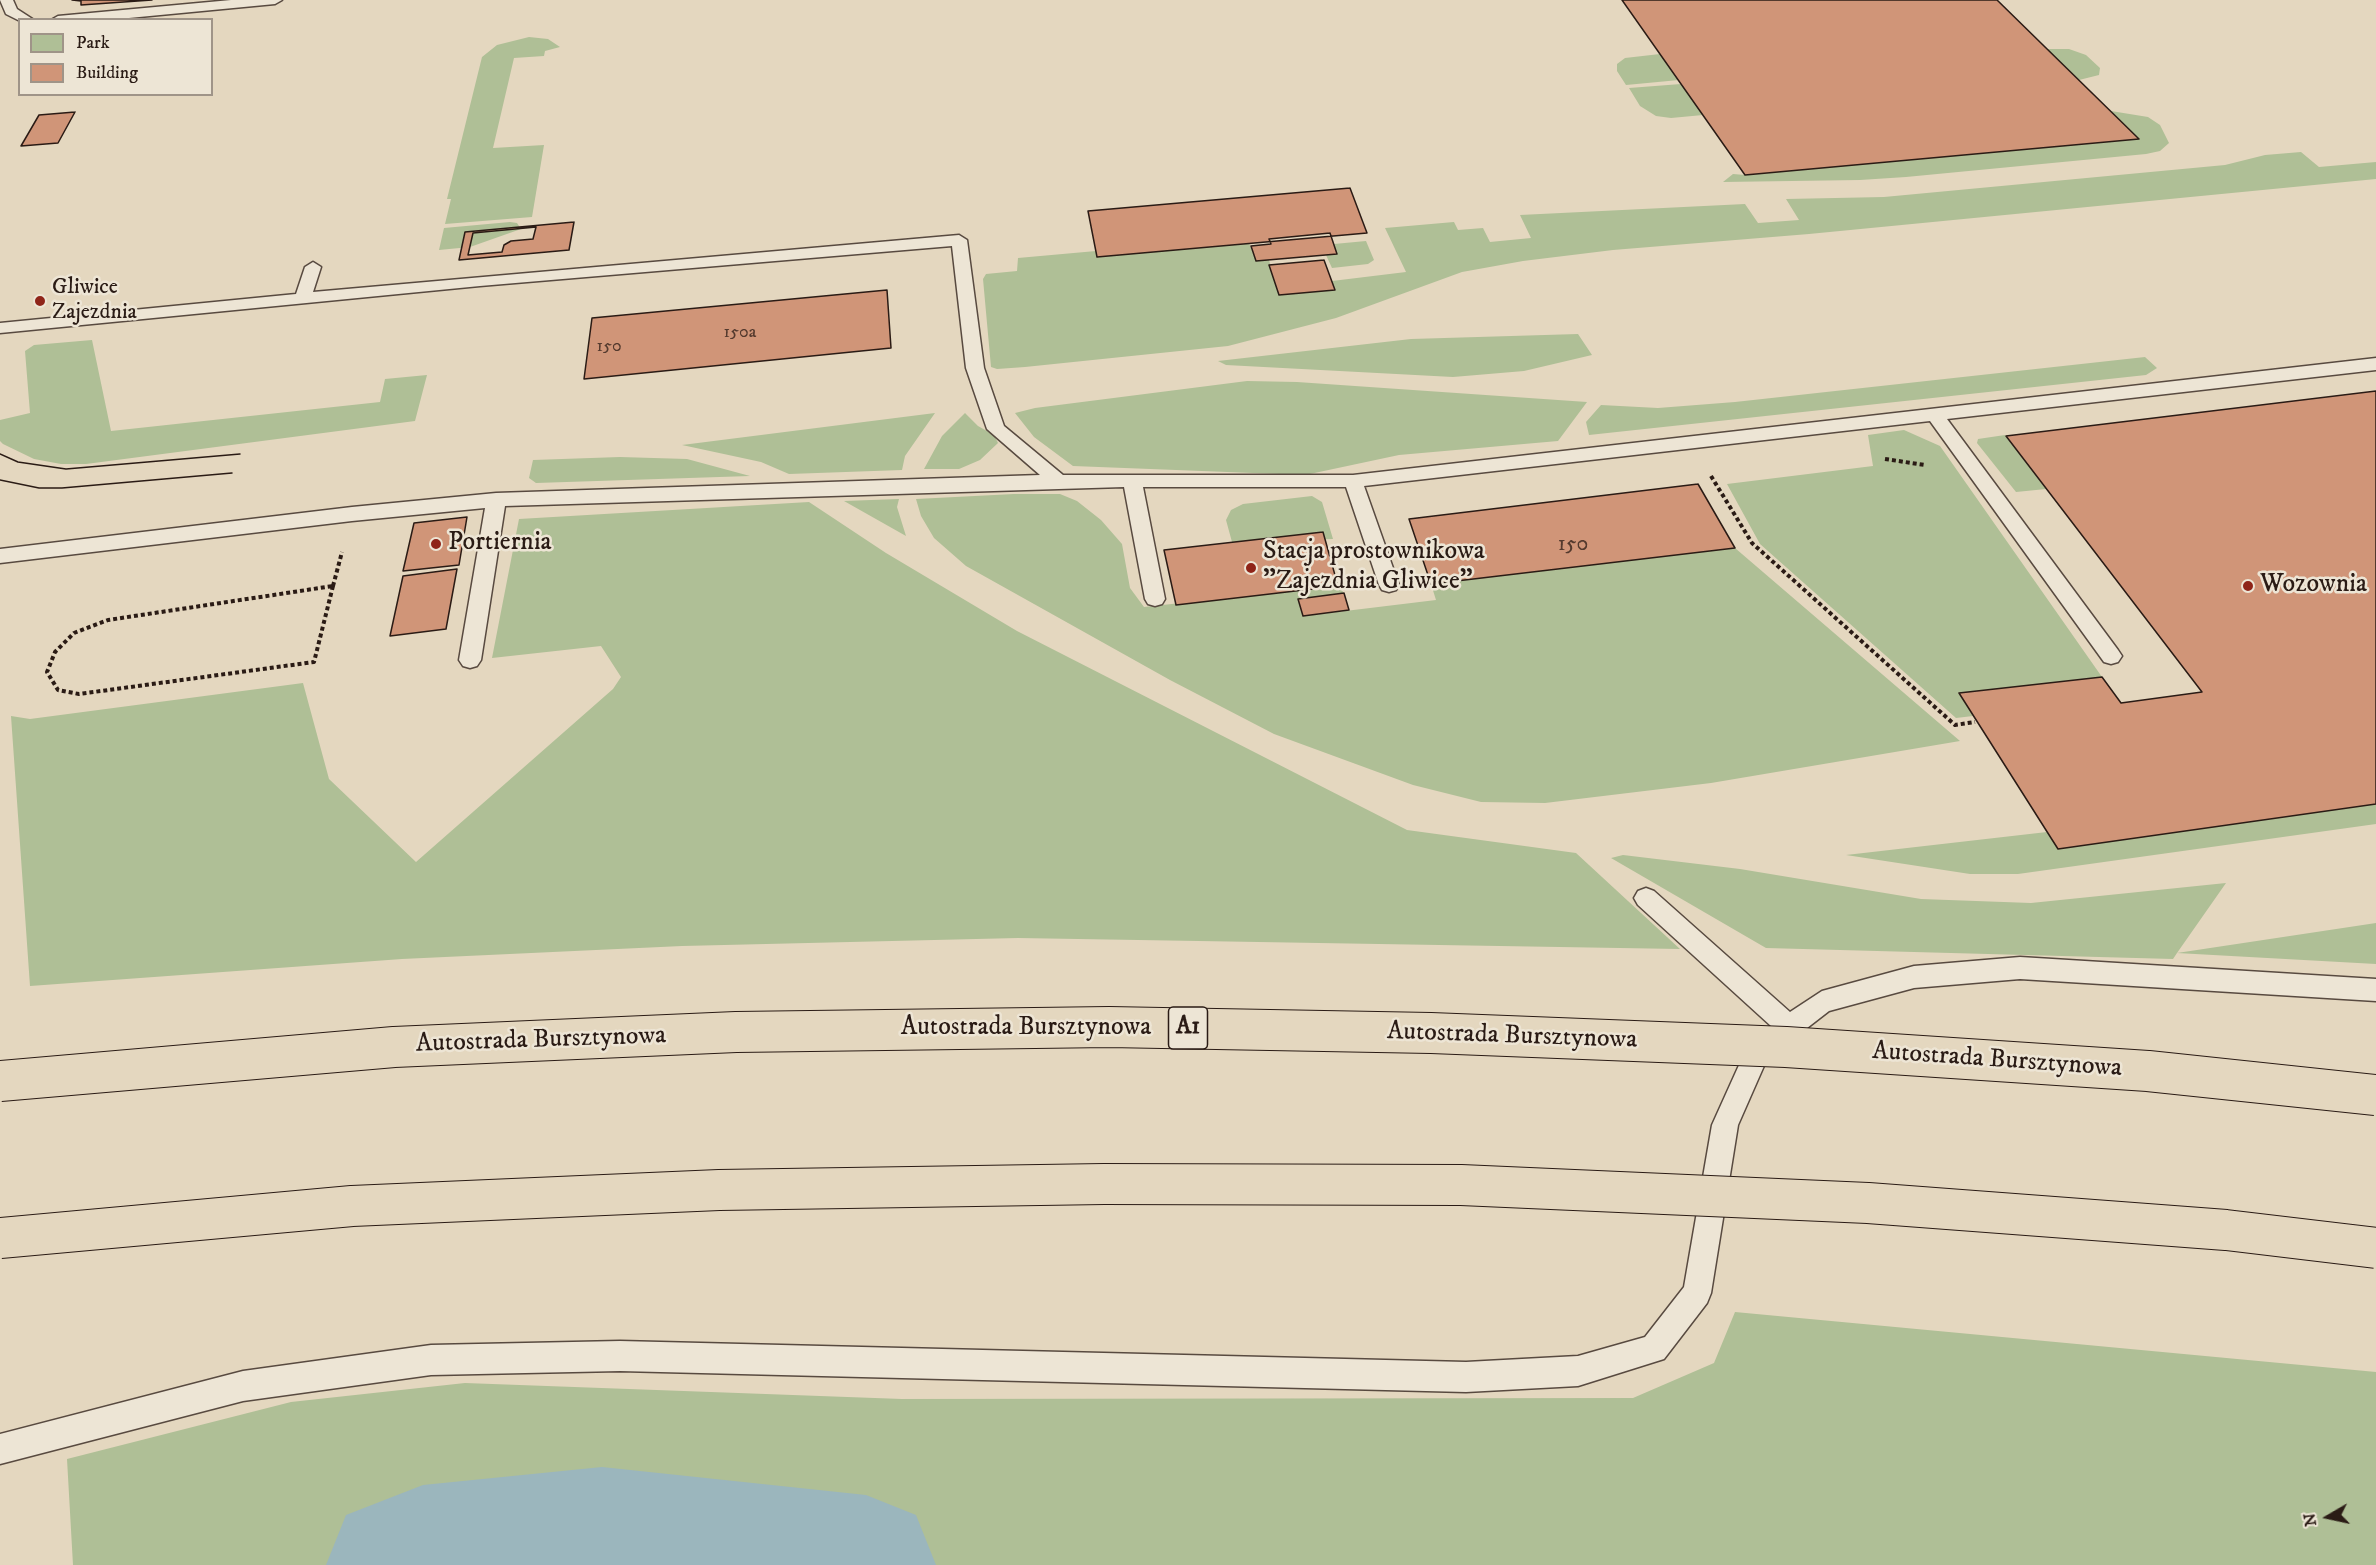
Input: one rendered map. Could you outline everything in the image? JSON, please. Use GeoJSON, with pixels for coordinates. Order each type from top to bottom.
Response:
{"type":"FeatureCollection","features":[{"type":"Feature","properties":{"kind":"highway","name":"Autostrada Bursztynowa"},"geometry":{"type":"LineString","coordinates":[[0,1081],[394,1047],[736,1032],[1109,1027],[1431,1033],[1786,1047],[2148,1071],[2376,1095]]}},
{"type":"Feature","properties":{"kind":"highway"},"geometry":{"type":"LineString","coordinates":[[0,1238],[352,1206],[719,1190],[1104,1184],[1437,1185],[1868,1203],[2226,1230],[2376,1248]]}},
{"type":"Feature","properties":{"kind":"lane"},"geometry":{"type":"LineString","coordinates":[[6,0],[11,11],[23,18]]}},
{"type":"Feature","properties":{"kind":"lane"},"geometry":{"type":"LineString","coordinates":[[80,18],[275,0]]}},
{"type":"Feature","properties":{"kind":"lane"},"geometry":{"type":"LineString","coordinates":[[0,328],[303,298],[959,240],[975,368],[996,429],[1059,481]]}},
{"type":"Feature","properties":{"kind":"lane"},"geometry":{"type":"LineString","coordinates":[[303,298],[313,267]]}},
{"type":"Feature","properties":{"kind":"lane"},"geometry":{"type":"LineString","coordinates":[[0,556],[352,514],[496,500],[1059,481],[1353,481],[2376,364]]}},
{"type":"Feature","properties":{"kind":"lane"},"geometry":{"type":"LineString","coordinates":[[1934,414],[2111,656]]}},
{"type":"Feature","properties":{"kind":"lane"},"geometry":{"type":"LineString","coordinates":[[1132,481],[1155,599]]}},
{"type":"Feature","properties":{"kind":"lane"},"geometry":{"type":"LineString","coordinates":[[1353,481],[1389,585]]}},
{"type":"Feature","properties":{"kind":"lane"},"geometry":{"type":"LineString","coordinates":[[470,660],[496,500]]}},
{"type":"Feature","properties":{"kind":"lane"},"geometry":{"type":"LineString","coordinates":[[1646,898],[1789,1027]]}},
{"type":"Feature","properties":{"kind":"lane"},"geometry":{"type":"LineString","coordinates":[[0,1449],[243,1386],[431,1360],[620,1356],[1466,1377],[1578,1371],[1654,1349],[1697,1293],[1725,1125],[1758,1051],[1822,1002],[1914,977],[2020,968],[2376,990]]}},
{"type":"Feature","properties":{"kind":"path"},"geometry":{"type":"LineString","coordinates":[[1691,442],[1752,543],[1955,725],[1975,722]]}},
{"type":"Feature","properties":{"kind":"path"},"geometry":{"type":"LineString","coordinates":[[1883,459],[1936,466]]}},
{"type":"Feature","properties":{"kind":"path"},"geometry":{"type":"LineString","coordinates":[[334,586],[108,620],[74,633],[55,652],[47,672],[58,690],[80,694],[314,662],[334,586],[352,514]]}},
{"type":"Feature","properties":{"kind":"green space"},"geometry":{"type":"Polygon","coordinates":[[[529,37],[548,39],[560,47],[545,51],[544,56],[514,58],[493,148],[544,145],[532,217],[445,224],[451,199],[447,199],[482,57],[497,45],[529,37]]]}},
{"type":"Feature","properties":{"kind":"green space"},"geometry":{"type":"Polygon","coordinates":[[[2047,49],[2069,49],[2086,55],[2100,68],[2099,75],[2079,80],[2047,49]]]}},
{"type":"Feature","properties":{"kind":"green space"},"geometry":{"type":"Polygon","coordinates":[[[1660,54],[1679,80],[1626,85],[1617,71],[1617,64],[1625,58],[1660,54]]]}},
{"type":"Feature","properties":{"kind":"green space"},"geometry":{"type":"Polygon","coordinates":[[[1681,84],[1703,115],[1671,118],[1656,116],[1640,106],[1629,88],[1681,84]]]}},
{"type":"Feature","properties":{"kind":"green space"},"geometry":{"type":"Polygon","coordinates":[[[2111,111],[2148,117],[2160,125],[2169,143],[2160,151],[2146,154],[1906,177],[1723,182],[1733,174],[1745,175],[2139,139],[2111,111]]]}},
{"type":"Feature","properties":{"kind":"green space"},"geometry":{"type":"Polygon","coordinates":[[[2301,152],[2319,167],[2376,162],[2376,179],[1809,234],[1613,250],[1523,261],[1462,272],[1336,318],[1228,346],[1025,367],[997,369],[991,367],[983,279],[986,274],[1017,271],[1018,258],[1096,251],[1249,243],[1256,261],[1269,260],[1279,295],[1332,281],[1406,272],[1385,228],[1454,222],[1458,230],[1483,228],[1490,242],[1531,238],[1520,215],[1745,204],[1758,223],[1799,220],[1786,199],[1884,197],[2225,165],[2265,155],[2301,152]]]}},
{"type":"Feature","properties":{"kind":"green space"},"geometry":{"type":"Polygon","coordinates":[[[517,223],[521,229],[470,247],[439,250],[444,228],[517,223]]]}},
{"type":"Feature","properties":{"kind":"green space"},"geometry":{"type":"Polygon","coordinates":[[[1366,241],[1374,260],[1368,264],[1332,268],[1326,255],[1337,254],[1334,244],[1366,241]]]}},
{"type":"Feature","properties":{"kind":"green space"},"geometry":{"type":"Polygon","coordinates":[[[1578,334],[1592,355],[1524,371],[1453,377],[1226,365],[1218,361],[1411,339],[1578,334]]]}},
{"type":"Feature","properties":{"kind":"green space"},"geometry":{"type":"Polygon","coordinates":[[[92,340],[111,431],[380,402],[385,379],[427,375],[415,421],[86,464],[61,464],[34,459],[3,444],[0,441],[0,420],[30,413],[25,351],[34,345],[92,340]]]}},
{"type":"Feature","properties":{"kind":"green space"},"geometry":{"type":"Polygon","coordinates":[[[2145,357],[2157,368],[2146,375],[1589,435],[1586,422],[1601,405],[1658,408],[1735,402],[2145,357]]]}},
{"type":"Feature","properties":{"kind":"green space"},"geometry":{"type":"Polygon","coordinates":[[[1247,381],[1297,382],[1587,402],[1558,441],[1399,455],[1305,475],[1073,466],[1034,437],[1015,413],[1035,408],[1247,381]]]}},
{"type":"Feature","properties":{"kind":"green space"},"geometry":{"type":"Polygon","coordinates":[[[935,413],[905,456],[902,470],[789,474],[761,462],[682,445],[935,413]]]}},
{"type":"Feature","properties":{"kind":"green space"},"geometry":{"type":"Polygon","coordinates":[[[965,413],[978,426],[994,435],[998,443],[980,460],[959,469],[924,469],[942,436],[965,413]]]}},
{"type":"Feature","properties":{"kind":"green space"},"geometry":{"type":"Polygon","coordinates":[[[1904,430],[1940,446],[2102,677],[1959,693],[1973,716],[1956,718],[1760,544],[1727,484],[1873,466],[1868,435],[1904,430]]]}},
{"type":"Feature","properties":{"kind":"green space"},"geometry":{"type":"Polygon","coordinates":[[[2005,435],[2046,489],[2016,492],[1977,443],[1978,439],[2005,435]]]}},
{"type":"Feature","properties":{"kind":"green space"},"geometry":{"type":"Polygon","coordinates":[[[620,457],[687,459],[750,476],[536,483],[529,478],[533,460],[620,457]]]}},
{"type":"Feature","properties":{"kind":"green space"},"geometry":{"type":"Polygon","coordinates":[[[1060,494],[1077,501],[1101,520],[1122,544],[1130,588],[1144,607],[1338,586],[1344,593],[1299,599],[1304,616],[1436,600],[1431,584],[1735,548],[1960,741],[1711,783],[1545,803],[1481,802],[1413,785],[1274,734],[1170,680],[966,566],[934,538],[921,516],[916,499],[1060,494]]]}},
{"type":"Feature","properties":{"kind":"green space"},"geometry":{"type":"Polygon","coordinates":[[[1312,496],[1322,502],[1333,539],[1232,542],[1226,520],[1231,510],[1243,504],[1312,496]]]}},
{"type":"Feature","properties":{"kind":"green space"},"geometry":{"type":"Polygon","coordinates":[[[899,499],[897,507],[906,536],[844,501],[899,499]]]}},
{"type":"Feature","properties":{"kind":"green space"},"geometry":{"type":"Polygon","coordinates":[[[809,502],[886,553],[1017,631],[1407,830],[1576,853],[1680,949],[1018,938],[682,946],[402,959],[30,986],[11,716],[30,719],[303,683],[329,779],[416,862],[613,689],[621,677],[601,646],[492,658],[519,519],[809,502]]]}},
{"type":"Feature","properties":{"kind":"green space"},"geometry":{"type":"Polygon","coordinates":[[[2376,804],[2376,824],[2018,874],[1970,874],[1846,855],[2047,832],[2058,849],[2376,804]]]}},
{"type":"Feature","properties":{"kind":"green space"},"geometry":{"type":"Polygon","coordinates":[[[1623,855],[1740,869],[1921,899],[2031,903],[2226,883],[2173,959],[1766,948],[1611,858],[1623,855]]]}},
{"type":"Feature","properties":{"kind":"green space"},"geometry":{"type":"Polygon","coordinates":[[[2376,923],[2376,964],[2177,953],[2376,923]]]}},
{"type":"Feature","properties":{"kind":"green space"},"geometry":{"type":"Polygon","coordinates":[[[1735,1312],[2376,1372],[2376,1565],[73,1565],[67,1459],[291,1402],[465,1383],[902,1399],[1633,1398],[1714,1363],[1735,1312]]]}},
{"type":"Feature","properties":{"kind":"building"},"geometry":{"type":"Polygon","coordinates":[[[72,0],[152,0],[81,5],[81,1],[72,0]]]}},
{"type":"Feature","properties":{"kind":"building"},"geometry":{"type":"Polygon","coordinates":[[[1622,0],[1997,0],[2139,139],[1745,175],[1622,0]]]}},
{"type":"Feature","properties":{"kind":"building"},"geometry":{"type":"Polygon","coordinates":[[[75,112],[58,143],[21,146],[39,115],[75,112]]]}},
{"type":"Feature","properties":{"kind":"building"},"geometry":{"type":"Polygon","coordinates":[[[1350,188],[1367,233],[1097,257],[1088,211],[1350,188]]]}},
{"type":"Feature","properties":{"kind":"building"},"geometry":{"type":"Polygon","coordinates":[[[574,222],[569,250],[459,260],[465,232],[574,222]]]}},
{"type":"Feature","properties":{"kind":"building"},"geometry":{"type":"Polygon","coordinates":[[[536,227],[533,239],[511,241],[504,245],[502,252],[468,255],[473,233],[536,227]]]}},
{"type":"Feature","properties":{"kind":"building"},"geometry":{"type":"Polygon","coordinates":[[[1330,233],[1337,254],[1256,261],[1251,246],[1271,244],[1269,239],[1330,233]]]}},
{"type":"Feature","properties":{"kind":"building"},"geometry":{"type":"Polygon","coordinates":[[[1324,260],[1335,290],[1279,295],[1269,265],[1324,260]]]}},
{"type":"Feature","properties":{"kind":"building"},"geometry":{"type":"Polygon","coordinates":[[[887,290],[891,348],[584,379],[592,318],[887,290]]]}},
{"type":"Feature","properties":{"kind":"building","name":"Wozownia"},"geometry":{"type":"Polygon","coordinates":[[[2376,391],[2376,804],[2058,849],[1959,693],[2102,677],[2121,703],[2202,692],[2006,436],[2376,391]]]}},
{"type":"Feature","properties":{"kind":"building"},"geometry":{"type":"Polygon","coordinates":[[[1698,484],[1735,548],[1431,584],[1409,519],[1698,484]]]}},
{"type":"Feature","properties":{"kind":"building","name":"Portiernia"},"geometry":{"type":"Polygon","coordinates":[[[467,517],[459,565],[403,571],[414,523],[467,517]]]}},
{"type":"Feature","properties":{"kind":"building","name":"Stacja prostownikowa \"Zajezdnia Gliwice\""},"geometry":{"type":"Polygon","coordinates":[[[1323,532],[1338,586],[1176,605],[1164,550],[1323,532]]]}},
{"type":"Feature","properties":{"kind":"building"},"geometry":{"type":"Polygon","coordinates":[[[457,569],[446,629],[390,636],[403,576],[457,569]]]}},
{"type":"Feature","properties":{"kind":"building"},"geometry":{"type":"Polygon","coordinates":[[[1344,593],[1349,610],[1303,616],[1298,599],[1344,593]]]}},
{"type":"Feature","properties":{"kind":"waterway"},"geometry":{"type":"LineString","coordinates":[[396,1565],[423,1555],[602,1537],[866,1565]]}},
{"type":"Feature","properties":{"kind":"tram line"},"geometry":{"type":"LineString","coordinates":[[0,454],[18,462],[66,469],[240,454]]}},
{"type":"Feature","properties":{"kind":"tram line"},"geometry":{"type":"LineString","coordinates":[[0,480],[39,488],[62,488],[232,473]]}},
{"type":"Feature","properties":{"kind":"place","name":"Gliwice Zajezdnia"},"geometry":{"type":"Point","coordinates":[40,301]}},
{"type":"Feature","properties":{"kind":"place","name":"Portiernia"},"geometry":{"type":"Point","coordinates":[436,544]}},
{"type":"Feature","properties":{"kind":"place","name":"Stacja prostownikowa \"Zajezdnia Gliwice\""},"geometry":{"type":"Point","coordinates":[1251,568]}},
{"type":"Feature","properties":{"kind":"place","name":"Wozownia"},"geometry":{"type":"Point","coordinates":[2248,586]}}]}
